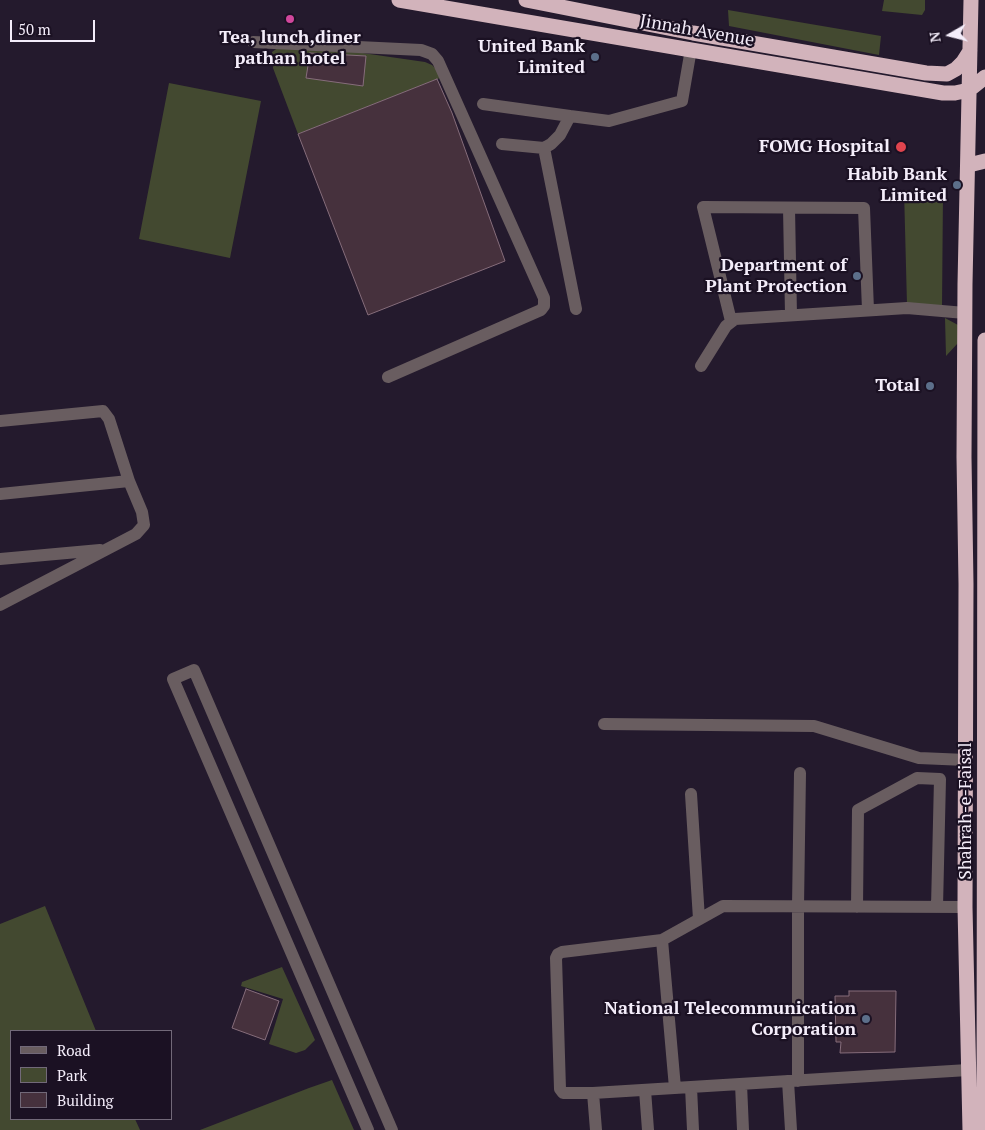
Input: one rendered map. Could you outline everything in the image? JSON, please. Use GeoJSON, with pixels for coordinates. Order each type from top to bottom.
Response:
{"type":"FeatureCollection","features":[{"type":"Feature","properties":{"kind":"highway","name":"Jinnah Avenue"},"geometry":{"type":"LineString","coordinates":[[399,0],[929,91],[955,93],[969,90]]}},
{"type":"Feature","properties":{"kind":"highway","name":"Jinnah Avenue"},"geometry":{"type":"LineString","coordinates":[[526,0],[684,31],[936,74],[947,74],[956,69],[970,51]]}},
{"type":"Feature","properties":{"kind":"highway"},"geometry":{"type":"LineString","coordinates":[[970,1130],[965,907],[964,313],[971,0]]}},
{"type":"Feature","properties":{"kind":"highway"},"geometry":{"type":"LineString","coordinates":[[684,31],[686,48]]}},
{"type":"Feature","properties":{"kind":"highway"},"geometry":{"type":"LineString","coordinates":[[969,90],[985,77]]}},
{"type":"Feature","properties":{"kind":"highway"},"geometry":{"type":"LineString","coordinates":[[968,165],[985,162]]}},
{"type":"Feature","properties":{"kind":"highway","name":"Shahrah-e-Faisal"},"geometry":{"type":"LineString","coordinates":[[984,1130],[985,340]]}},
{"type":"Feature","properties":{"kind":"street"},"geometry":{"type":"LineString","coordinates":[[253,42],[421,50],[432,54],[438,61],[544,298],[544,306],[541,310],[388,376]]}},
{"type":"Feature","properties":{"kind":"street"},"geometry":{"type":"LineString","coordinates":[[483,104],[609,121],[682,101],[686,48]]}},
{"type":"Feature","properties":{"kind":"street"},"geometry":{"type":"LineString","coordinates":[[502,144],[544,148],[551,144],[560,134],[570,116]]}},
{"type":"Feature","properties":{"kind":"street"},"geometry":{"type":"LineString","coordinates":[[544,148],[576,309]]}},
{"type":"Feature","properties":{"kind":"street"},"geometry":{"type":"LineString","coordinates":[[731,321],[703,208],[864,208],[868,310]]}},
{"type":"Feature","properties":{"kind":"street"},"geometry":{"type":"LineString","coordinates":[[788,208],[791,315]]}},
{"type":"Feature","properties":{"kind":"street"},"geometry":{"type":"LineString","coordinates":[[701,366],[726,326],[731,321],[740,318],[907,308],[964,313]]}},
{"type":"Feature","properties":{"kind":"street"},"geometry":{"type":"LineString","coordinates":[[0,421],[103,411],[108,419],[129,481],[142,512],[144,525],[136,534],[0,606]]}},
{"type":"Feature","properties":{"kind":"street"},"geometry":{"type":"LineString","coordinates":[[0,494],[129,481]]}},
{"type":"Feature","properties":{"kind":"street"},"geometry":{"type":"LineString","coordinates":[[0,559],[107,549]]}},
{"type":"Feature","properties":{"kind":"street"},"geometry":{"type":"LineString","coordinates":[[368,1130],[173,679],[194,670],[392,1130]]}},
{"type":"Feature","properties":{"kind":"street"},"geometry":{"type":"LineString","coordinates":[[604,724],[814,726],[920,758],[966,760]]}},
{"type":"Feature","properties":{"kind":"street"},"geometry":{"type":"LineString","coordinates":[[791,1130],[800,773]]}},
{"type":"Feature","properties":{"kind":"street"},"geometry":{"type":"LineString","coordinates":[[857,907],[858,810],[917,778],[940,780],[937,908]]}},
{"type":"Feature","properties":{"kind":"street"},"geometry":{"type":"LineString","coordinates":[[690,794],[699,919]]}},
{"type":"Feature","properties":{"kind":"street"},"geometry":{"type":"LineString","coordinates":[[243,840],[263,832]]}},
{"type":"Feature","properties":{"kind":"street"},"geometry":{"type":"LineString","coordinates":[[965,907],[723,906],[662,940],[562,952],[556,958],[560,1089],[563,1093],[593,1093],[968,1070]]}},
{"type":"Feature","properties":{"kind":"street"},"geometry":{"type":"LineString","coordinates":[[662,940],[675,1088]]}},
{"type":"Feature","properties":{"kind":"street"},"geometry":{"type":"LineString","coordinates":[[741,1084],[743,1130]]}},
{"type":"Feature","properties":{"kind":"street"},"geometry":{"type":"LineString","coordinates":[[690,1087],[693,1130]]}},
{"type":"Feature","properties":{"kind":"street"},"geometry":{"type":"LineString","coordinates":[[645,1090],[648,1130]]}},
{"type":"Feature","properties":{"kind":"street"},"geometry":{"type":"LineString","coordinates":[[593,1093],[596,1130]]}},
{"type":"Feature","properties":{"kind":"green space"},"geometry":{"type":"Polygon","coordinates":[[[884,0],[925,0],[925,10],[922,15],[882,11],[884,0]]]}},
{"type":"Feature","properties":{"kind":"green space"},"geometry":{"type":"Polygon","coordinates":[[[728,10],[881,36],[879,55],[729,26],[728,10]]]}},
{"type":"Feature","properties":{"kind":"green space"},"geometry":{"type":"Polygon","coordinates":[[[286,42],[425,62],[432,65],[439,72],[440,78],[298,134],[273,68],[272,52],[286,42]]]}},
{"type":"Feature","properties":{"kind":"green space"},"geometry":{"type":"Polygon","coordinates":[[[169,83],[261,101],[230,258],[139,239],[169,83]]]}},
{"type":"Feature","properties":{"kind":"green space"},"geometry":{"type":"Polygon","coordinates":[[[904,190],[943,193],[942,307],[907,305],[904,190]]]}},
{"type":"Feature","properties":{"kind":"green space"},"geometry":{"type":"Polygon","coordinates":[[[945,318],[958,325],[958,343],[946,356],[945,318]]]}},
{"type":"Feature","properties":{"kind":"green space"},"geometry":{"type":"Polygon","coordinates":[[[45,906],[96,1030],[10,1030],[10,1120],[135,1120],[140,1130],[0,1130],[0,924],[45,906]]]}},
{"type":"Feature","properties":{"kind":"green space"},"geometry":{"type":"Polygon","coordinates":[[[282,967],[315,1040],[305,1050],[296,1053],[269,1044],[283,999],[241,986],[242,982],[282,967]]]}},
{"type":"Feature","properties":{"kind":"green space"},"geometry":{"type":"Polygon","coordinates":[[[332,1080],[354,1130],[200,1130],[309,1088],[332,1080]]]}},
{"type":"Feature","properties":{"kind":"building"},"geometry":{"type":"Polygon","coordinates":[[[310,53],[366,56],[363,86],[306,78],[310,53]]]}},
{"type":"Feature","properties":{"kind":"building"},"geometry":{"type":"Polygon","coordinates":[[[437,79],[452,113],[505,261],[368,315],[298,134],[437,79]]]}},
{"type":"Feature","properties":{"kind":"building"},"geometry":{"type":"Polygon","coordinates":[[[246,989],[279,1001],[265,1040],[232,1028],[246,989]]]}},
{"type":"Feature","properties":{"kind":"building","name":"National Telecommunication Corporation"},"geometry":{"type":"Polygon","coordinates":[[[849,991],[896,991],[895,1052],[840,1053],[841,1042],[836,1042],[835,996],[849,996],[849,991]]]}},
{"type":"Feature","properties":{"kind":"place","name":"Tea, lunch,diner pathan hotel"},"geometry":{"type":"Point","coordinates":[290,19]}},
{"type":"Feature","properties":{"kind":"place","name":"United Bank Limited"},"geometry":{"type":"Point","coordinates":[595,57]}},
{"type":"Feature","properties":{"kind":"place","name":"FOMG Hospital"},"geometry":{"type":"Point","coordinates":[901,147]}},
{"type":"Feature","properties":{"kind":"place","name":"Habib Bank Limited"},"geometry":{"type":"Point","coordinates":[957,185]}},
{"type":"Feature","properties":{"kind":"place","name":"Department of Plant Protection"},"geometry":{"type":"Point","coordinates":[857,276]}},
{"type":"Feature","properties":{"kind":"place","name":"Total"},"geometry":{"type":"Point","coordinates":[930,386]}},
{"type":"Feature","properties":{"kind":"place","name":"National Telecommunication Corporation"},"geometry":{"type":"Point","coordinates":[866,1019]}}]}
